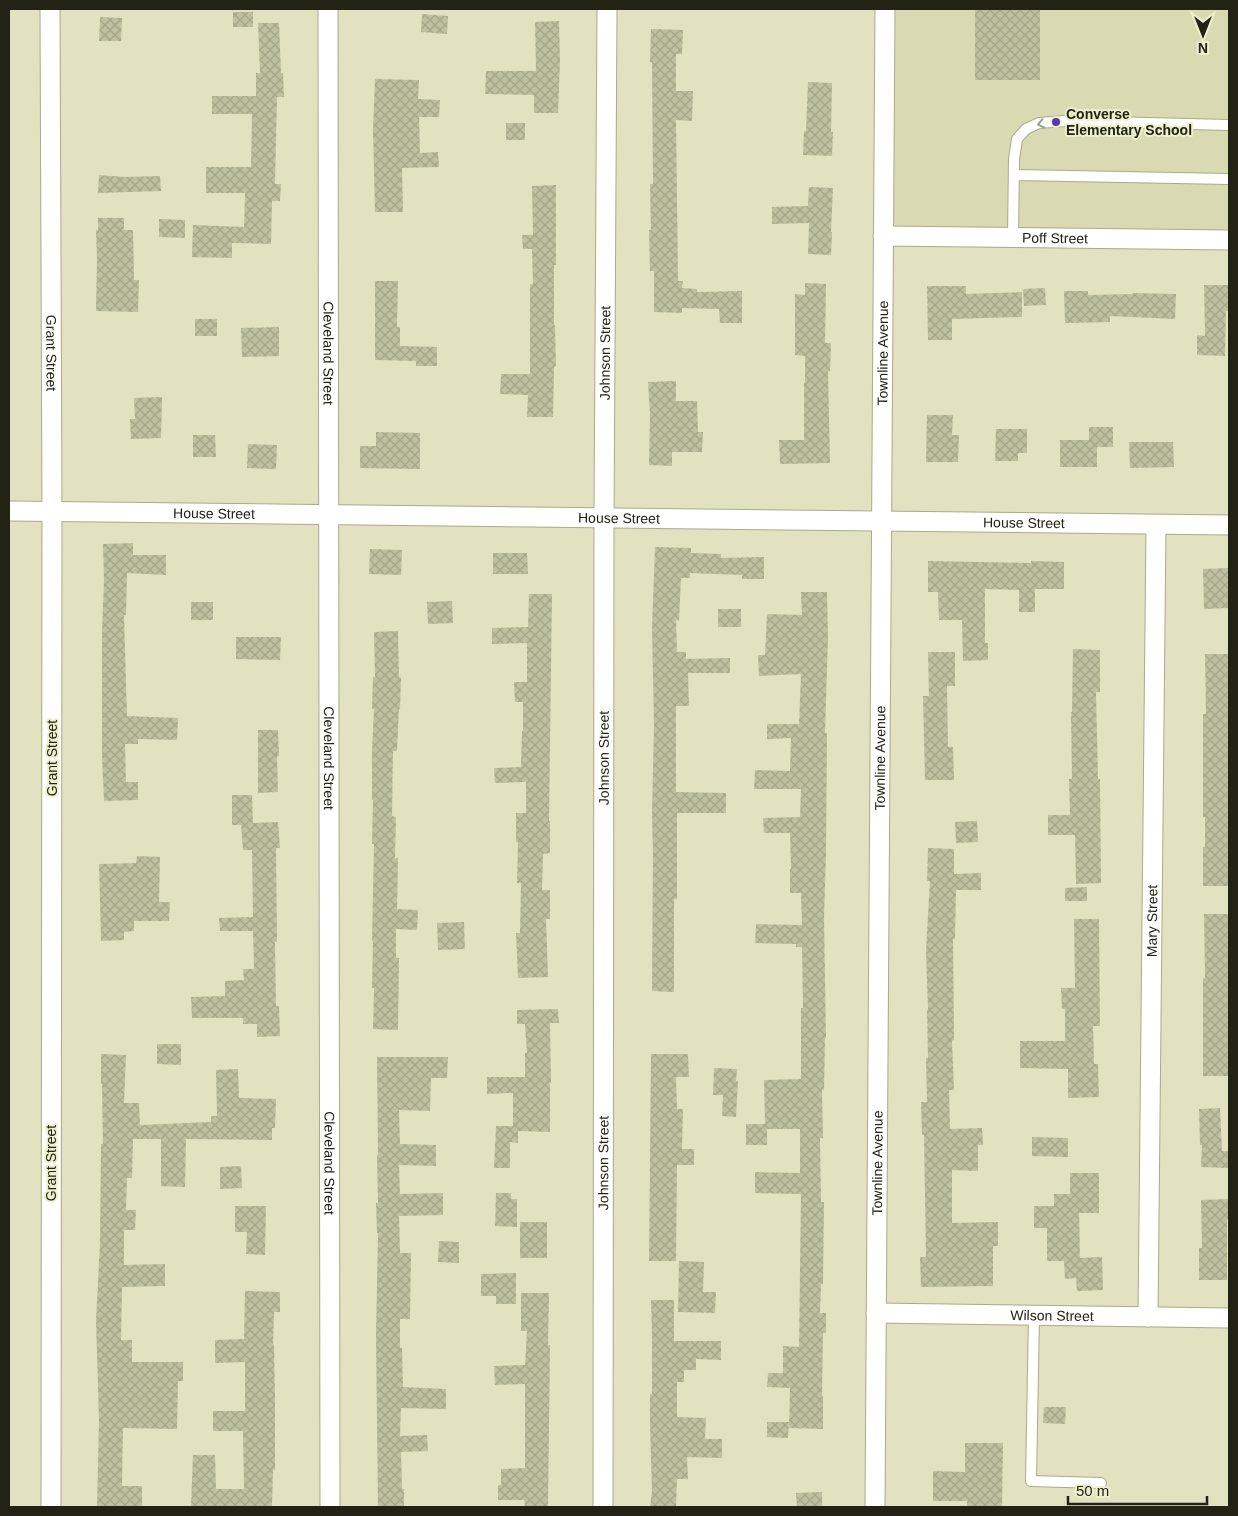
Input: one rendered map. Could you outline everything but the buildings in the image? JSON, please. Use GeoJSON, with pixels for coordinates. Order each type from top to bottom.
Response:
{"type":"FeatureCollection","features":[{"type":"Feature","properties":{"kind":"street","name":"Grant Street"},"geometry":{"type":"LineString","coordinates":[[50,9],[52,511],[51,1507]]}},
{"type":"Feature","properties":{"kind":"street","name":"Cleveland Street"},"geometry":{"type":"LineString","coordinates":[[328,9],[330,1507]]}},
{"type":"Feature","properties":{"kind":"street","name":"Johnson Street"},"geometry":{"type":"LineString","coordinates":[[603,1507],[604,518],[607,9]]}},
{"type":"Feature","properties":{"kind":"street","name":"Townline Avenue"},"geometry":{"type":"LineString","coordinates":[[875,1507],[885,9]]}},
{"type":"Feature","properties":{"kind":"street","name":"Poff Street"},"geometry":{"type":"LineString","coordinates":[[883,236],[1229,240]]}},
{"type":"Feature","properties":{"kind":"street","name":"House Street"},"geometry":{"type":"LineString","coordinates":[[9,511],[1229,525]]}},
{"type":"Feature","properties":{"kind":"street","name":"Mary Street"},"geometry":{"type":"LineString","coordinates":[[1148,1317],[1156,525]]}},
{"type":"Feature","properties":{"kind":"street","name":"Wilson Street"},"geometry":{"type":"LineString","coordinates":[[876,1313],[1229,1318]]}},
{"type":"Feature","properties":{"kind":"lane"},"geometry":{"type":"LineString","coordinates":[[1013,237],[1014,158],[1017,139],[1026,129],[1039,123],[1065,121],[1229,125]]}},
{"type":"Feature","properties":{"kind":"lane"},"geometry":{"type":"LineString","coordinates":[[1014,175],[1229,179]]}},
{"type":"Feature","properties":{"kind":"lane"},"geometry":{"type":"LineString","coordinates":[[1034,1315],[1031,1481],[1101,1482]]}},
{"type":"Feature","properties":{"kind":"shaded area","name":"Converse Elementary School"},"geometry":{"type":"Polygon","coordinates":[[[883,9],[1229,9],[1229,240],[883,236],[883,9]]]}},
{"type":"Feature","properties":{"kind":"place","name":"Converse Elementary School"},"geometry":{"type":"Point","coordinates":[1056,122]}}]}
